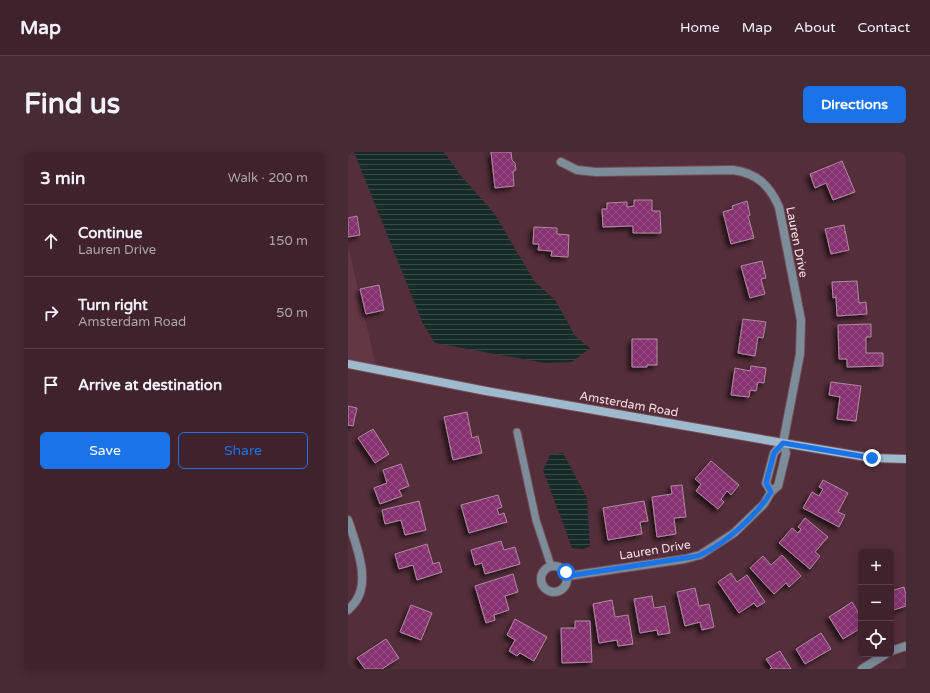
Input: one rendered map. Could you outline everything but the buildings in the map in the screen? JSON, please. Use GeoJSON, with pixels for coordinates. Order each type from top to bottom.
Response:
{"type":"FeatureCollection","features":[{"type":"Feature","properties":{"kind":"main road","name":"Amsterdam Road"},"geometry":{"type":"LineString","coordinates":[[348,364],[486,391],[783,443],[872,458],[906,460]]}},
{"type":"Feature","properties":{"kind":"street","name":"Lauren Drive"},"geometry":{"type":"LineString","coordinates":[[561,162],[577,170],[596,172],[733,170],[755,176],[773,194],[779,207],[800,320],[800,354],[783,443],[786,454],[778,486],[771,492],[764,504],[734,533],[700,555],[568,576]]}},
{"type":"Feature","properties":{"kind":"street","name":"Lauren Drive"},"geometry":{"type":"LineString","coordinates":[[771,492],[766,483],[774,453],[783,443]]}},
{"type":"Feature","properties":{"kind":"street"},"geometry":{"type":"LineString","coordinates":[[348,520],[361,564],[362,583],[360,595],[348,610]]}},
{"type":"Feature","properties":{"kind":"street"},"geometry":{"type":"LineString","coordinates":[[556,565],[563,569],[568,576],[567,584],[560,591],[556,592],[547,590],[541,579],[544,570],[556,565]]}},
{"type":"Feature","properties":{"kind":"street"},"geometry":{"type":"LineString","coordinates":[[894,651],[906,646]]}},
{"type":"Feature","properties":{"kind":"street"},"geometry":{"type":"LineString","coordinates":[[862,669],[881,657]]}},
{"type":"Feature","properties":{"kind":"lane"},"geometry":{"type":"LineString","coordinates":[[517,432],[536,520],[551,566]]}},
{"type":"Feature","properties":{"kind":"shaded area"},"geometry":{"type":"Polygon","coordinates":[[[354,152],[444,152],[461,176],[494,213],[534,281],[555,300],[575,336],[590,348],[572,362],[545,363],[435,343],[423,324],[354,152]]]}},
{"type":"Feature","properties":{"kind":"shaded area"},"geometry":{"type":"Polygon","coordinates":[[[348,246],[377,370],[348,364],[348,246]]]}},
{"type":"Feature","properties":{"kind":"shaded area"},"geometry":{"type":"Polygon","coordinates":[[[563,453],[587,498],[590,546],[583,549],[572,548],[543,470],[550,455],[563,453]]]}},
{"type":"Feature","properties":{"kind":"route"},"geometry":{"type":"LineString","coordinates":[[566,572],[568,576],[700,555],[734,533],[764,504],[771,492],[766,483],[774,453],[783,443],[872,458]]}}]}
